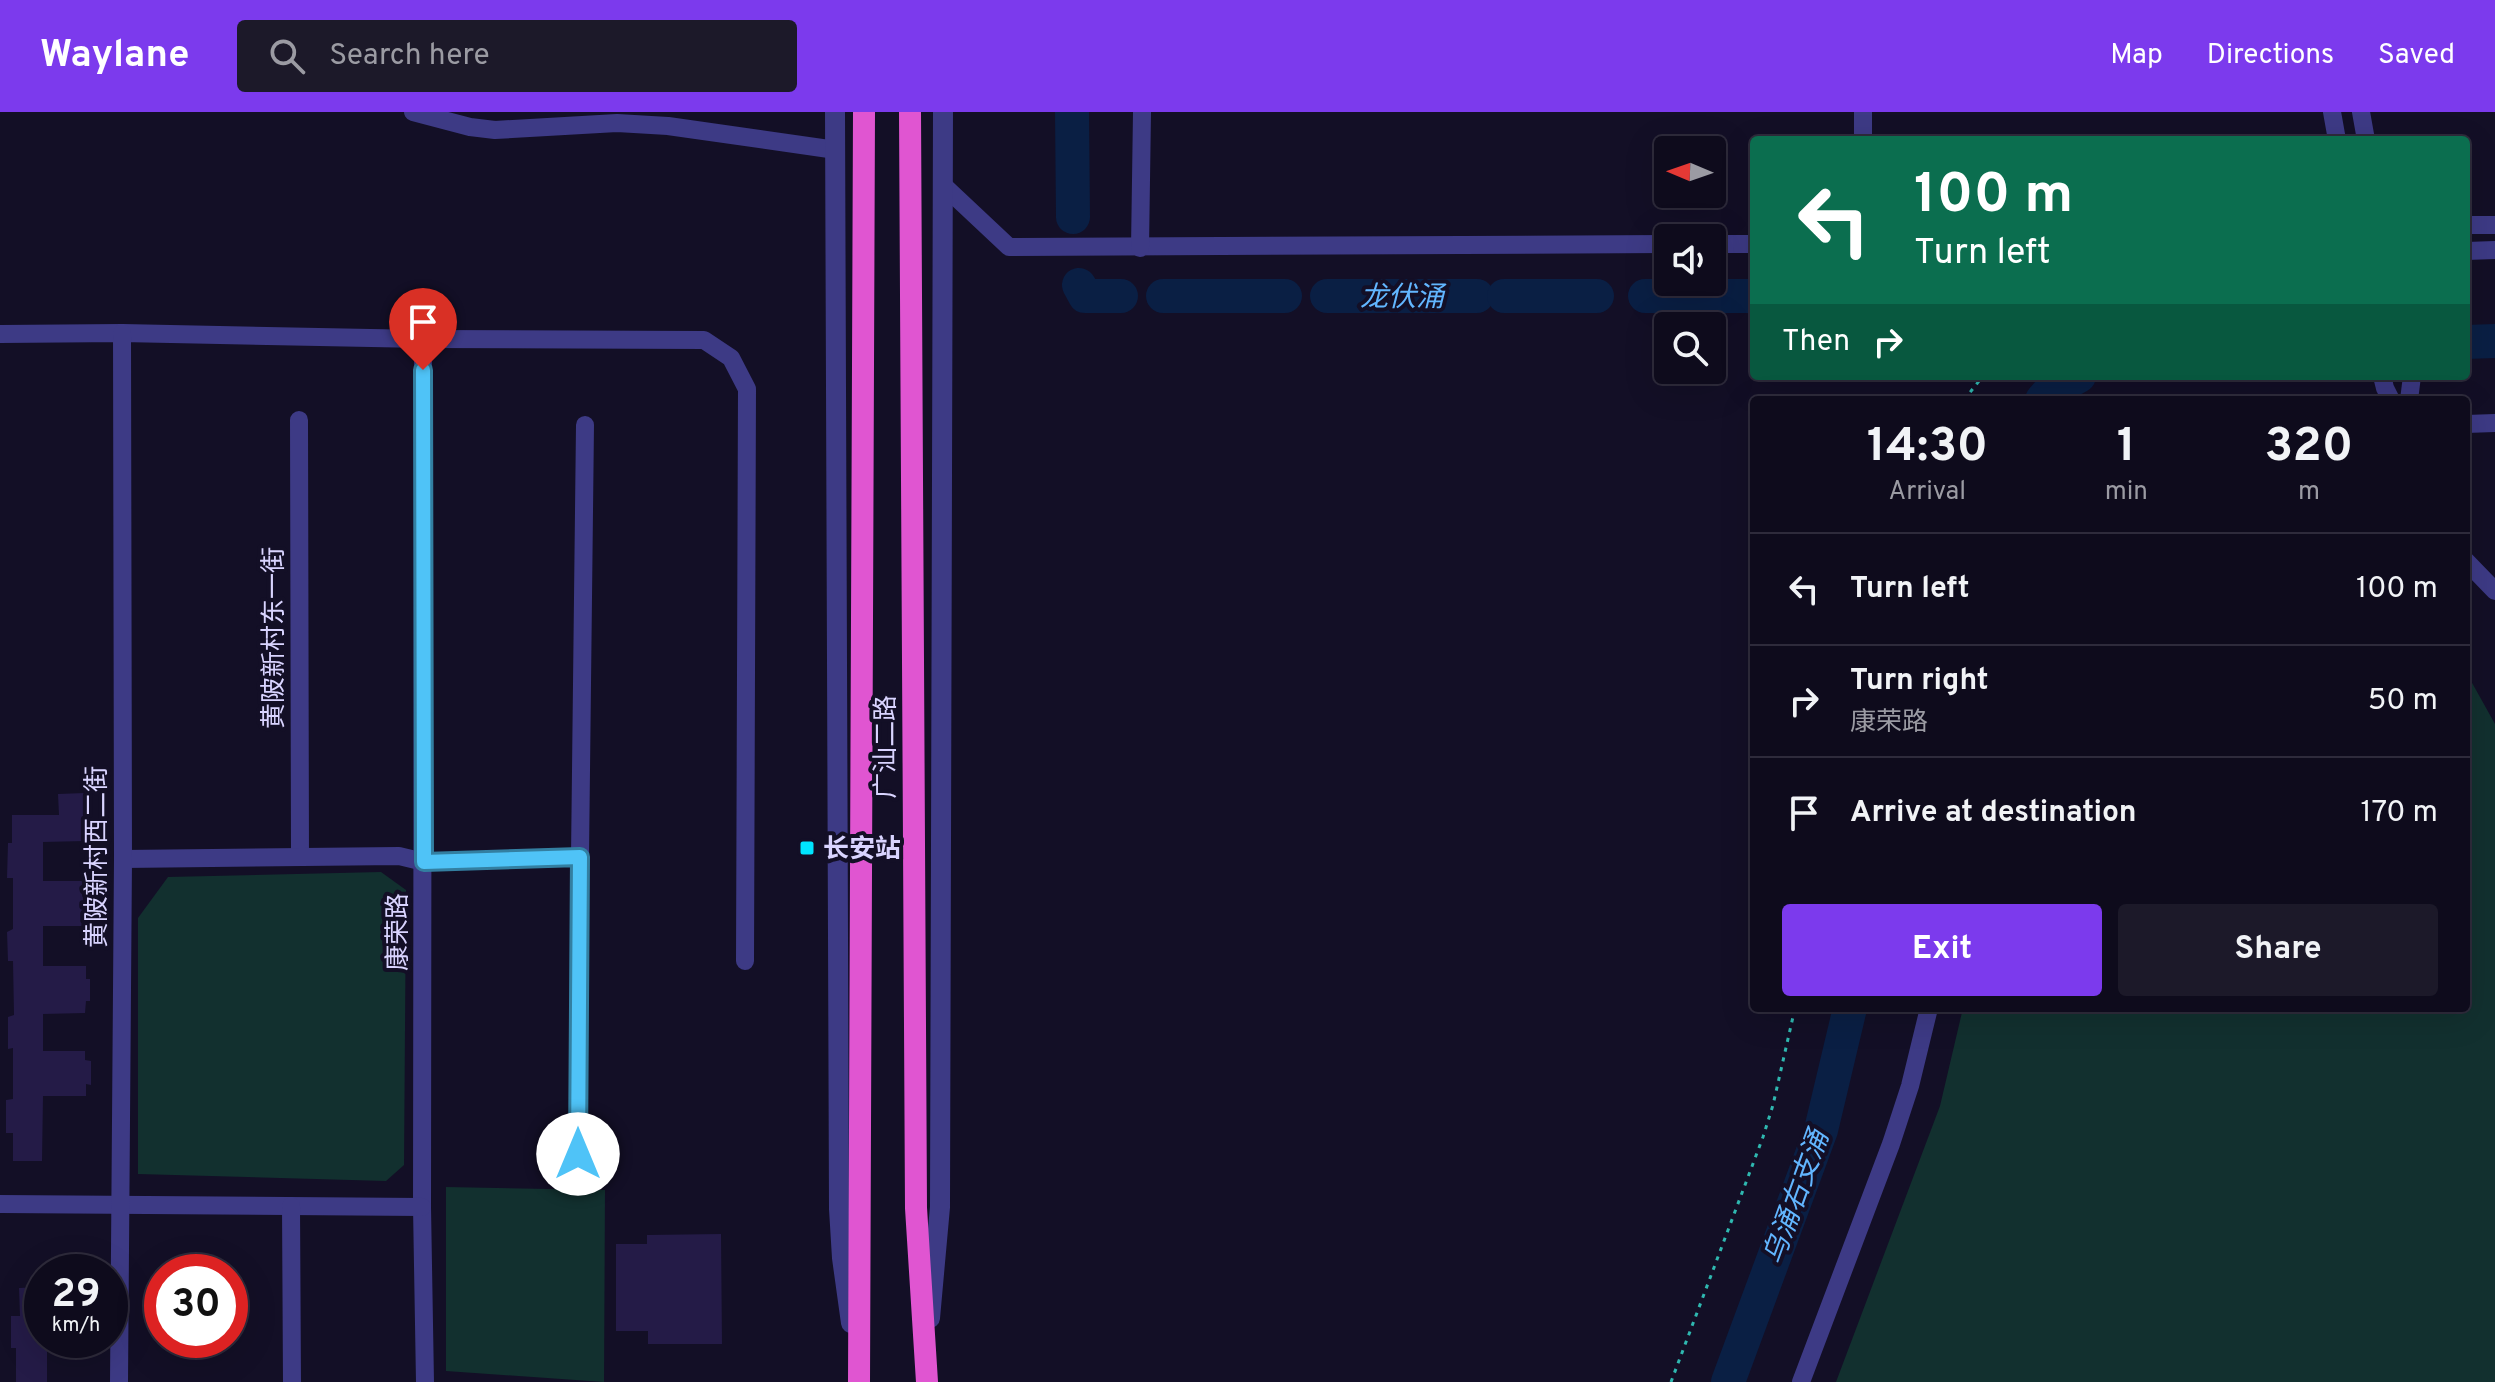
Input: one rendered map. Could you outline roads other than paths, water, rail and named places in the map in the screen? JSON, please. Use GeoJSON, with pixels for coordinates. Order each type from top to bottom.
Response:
{"type":"FeatureCollection","features":[{"type":"Feature","properties":{"kind":"highway","name":"广汕二路"},"geometry":{"type":"LineString","coordinates":[[858,1382],[864,112]]}},
{"type":"Feature","properties":{"kind":"highway","name":"广汕二路"},"geometry":{"type":"LineString","coordinates":[[910,112],[916,1208],[927,1382]]}},
{"type":"Feature","properties":{"kind":"street"},"geometry":{"type":"LineString","coordinates":[[413,112],[470,127],[512,130],[617,123],[668,126],[836,150]]}},
{"type":"Feature","properties":{"kind":"street"},"geometry":{"type":"LineString","coordinates":[[835,112],[839,1209],[858,1382]]}},
{"type":"Feature","properties":{"kind":"street"},"geometry":{"type":"LineString","coordinates":[[927,1357],[940,1207],[943,112]]}},
{"type":"Feature","properties":{"kind":"street"},"geometry":{"type":"LineString","coordinates":[[1140,248],[1142,112]]}},
{"type":"Feature","properties":{"kind":"street"},"geometry":{"type":"LineString","coordinates":[[1863,112],[1863,136]]}},
{"type":"Feature","properties":{"kind":"street"},"geometry":{"type":"LineString","coordinates":[[2332,112],[2336,136]]}},
{"type":"Feature","properties":{"kind":"street"},"geometry":{"type":"LineString","coordinates":[[2361,112],[2365,136]]}},
{"type":"Feature","properties":{"kind":"street"},"geometry":{"type":"LineString","coordinates":[[943,185],[1009,247],[1654,244]]}},
{"type":"Feature","properties":{"kind":"street"},"geometry":{"type":"LineString","coordinates":[[2470,225],[2495,225]]}},
{"type":"Feature","properties":{"kind":"street"},"geometry":{"type":"LineString","coordinates":[[1726,244],[1750,244]]}},
{"type":"Feature","properties":{"kind":"street"},"geometry":{"type":"LineString","coordinates":[[2470,252],[2495,250]]}},
{"type":"Feature","properties":{"kind":"street","name":"黄陂新村西二街"},"geometry":{"type":"LineString","coordinates":[[119,1382],[123,859],[122,333]]}},
{"type":"Feature","properties":{"kind":"street"},"geometry":{"type":"LineString","coordinates":[[0,334],[704,340],[731,358],[747,389],[745,961]]}},
{"type":"Feature","properties":{"kind":"street","name":"康荣路"},"geometry":{"type":"LineString","coordinates":[[423,339],[422,1207],[425,1382]]}},
{"type":"Feature","properties":{"kind":"street","name":"黄陂新村东一街"},"geometry":{"type":"LineString","coordinates":[[299,420],[300,857]]}},
{"type":"Feature","properties":{"kind":"street"},"geometry":{"type":"LineString","coordinates":[[2470,424],[2495,423]]}},
{"type":"Feature","properties":{"kind":"street"},"geometry":{"type":"LineString","coordinates":[[578,1154],[585,425]]}},
{"type":"Feature","properties":{"kind":"street"},"geometry":{"type":"LineString","coordinates":[[2470,565],[2495,591]]}},
{"type":"Feature","properties":{"kind":"street"},"geometry":{"type":"LineString","coordinates":[[123,859],[399,856],[424,862],[580,857]]}},
{"type":"Feature","properties":{"kind":"street"},"geometry":{"type":"LineString","coordinates":[[1801,1382],[1891,1144],[1910,1086],[1928,1012]]}},
{"type":"Feature","properties":{"kind":"street"},"geometry":{"type":"LineString","coordinates":[[0,1204],[422,1207]]}},
{"type":"Feature","properties":{"kind":"street"},"geometry":{"type":"LineString","coordinates":[[291,1206],[292,1382]]}},
{"type":"Feature","properties":{"kind":"waterway","name":"龙伏涌"},"geometry":{"type":"LineString","coordinates":[[1072,112],[1073,217]]}},
{"type":"Feature","properties":{"kind":"waterway","name":"龙伏涌"},"geometry":{"type":"LineString","coordinates":[[1079,285],[1085,296],[1121,296]]}},
{"type":"Feature","properties":{"kind":"waterway","name":"龙伏涌"},"geometry":{"type":"LineString","coordinates":[[1163,296],[1285,296]]}},
{"type":"Feature","properties":{"kind":"waterway","name":"龙伏涌"},"geometry":{"type":"LineString","coordinates":[[1327,296],[1477,296]]}},
{"type":"Feature","properties":{"kind":"waterway","name":"龙伏涌"},"geometry":{"type":"LineString","coordinates":[[1504,296],[1597,296]]}},
{"type":"Feature","properties":{"kind":"waterway","name":"龙伏涌"},"geometry":{"type":"LineString","coordinates":[[1645,296],[1750,296]]}},
{"type":"Feature","properties":{"kind":"waterway","name":"乌涌右支涌"},"geometry":{"type":"LineString","coordinates":[[2470,342],[2495,341]]}},
{"type":"Feature","properties":{"kind":"waterway","name":"乌涌右支涌"},"geometry":{"type":"LineString","coordinates":[[2046,396],[2072,380]]}},
{"type":"Feature","properties":{"kind":"waterway","name":"乌涌右支涌"},"geometry":{"type":"LineString","coordinates":[[1728,1382],[1821,1130],[1849,1012]]}},
{"type":"Feature","properties":{"kind":"place","name":"长安站"},"geometry":{"type":"Point","coordinates":[807,848]}}]}
